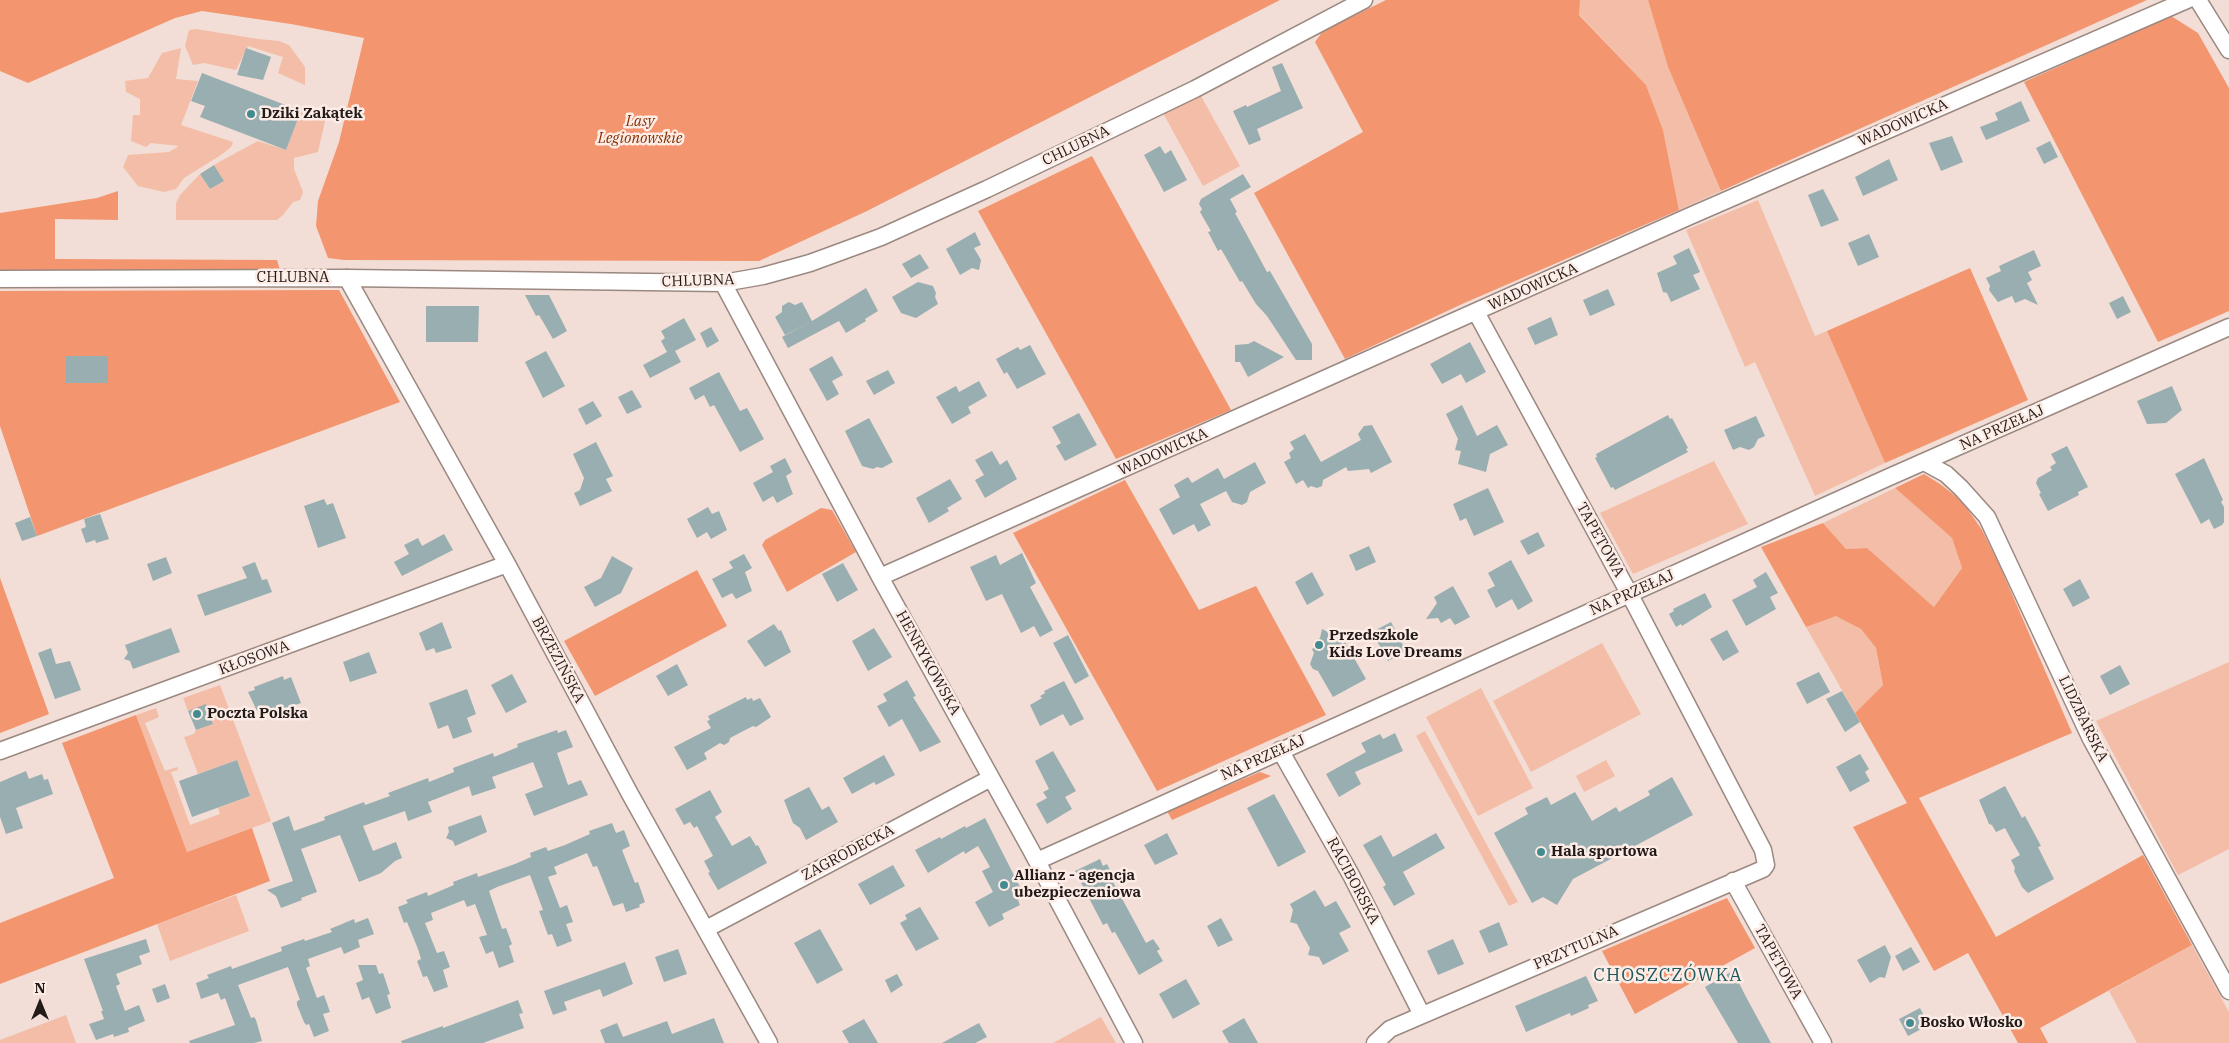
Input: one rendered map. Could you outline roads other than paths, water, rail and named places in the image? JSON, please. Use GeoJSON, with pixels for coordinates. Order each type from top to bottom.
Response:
{"type":"FeatureCollection","features":[{"type":"Feature","properties":{"kind":"street","name":"CHLUBNA"},"geometry":{"type":"LineString","coordinates":[[0,279],[347,278],[723,283],[763,276],[810,264],[882,237],[987,189],[1195,89],[1364,0]]}},
{"type":"Feature","properties":{"kind":"street","name":"WADOWICKA"},"geometry":{"type":"LineString","coordinates":[[880,577],[1690,216],[2187,0]]}},
{"type":"Feature","properties":{"kind":"street"},"geometry":{"type":"LineString","coordinates":[[2198,0],[2229,50]]}},
{"type":"Feature","properties":{"kind":"street","name":"BRZEZIŃSKA"},"geometry":{"type":"LineString","coordinates":[[347,278],[507,564],[630,794],[769,1043]]}},
{"type":"Feature","properties":{"kind":"street","name":"HENRYKOWSKA"},"geometry":{"type":"LineString","coordinates":[[723,283],[880,577],[1037,860],[1134,1043]]}},
{"type":"Feature","properties":{"kind":"street","name":"TAPETOWA"},"geometry":{"type":"LineString","coordinates":[[1476,312],[1630,594],[1763,850]]}},
{"type":"Feature","properties":{"kind":"street","name":"NA PRZEŁAJ"},"geometry":{"type":"LineString","coordinates":[[1037,860],[2229,327]]}},
{"type":"Feature","properties":{"kind":"street","name":"LIDZBARSKA"},"geometry":{"type":"LineString","coordinates":[[1924,462],[1951,479],[1987,516],[2091,739],[2229,991]]}},
{"type":"Feature","properties":{"kind":"street","name":"KŁOSOWA"},"geometry":{"type":"LineString","coordinates":[[0,751],[507,564]]}},
{"type":"Feature","properties":{"kind":"street","name":"RACIBORSKA"},"geometry":{"type":"LineString","coordinates":[[1280,750],[1350,875],[1422,1015]]}},
{"type":"Feature","properties":{"kind":"street","name":"ZAGRODECKA"},"geometry":{"type":"LineString","coordinates":[[706,929],[991,778]]}},
{"type":"Feature","properties":{"kind":"street","name":"PRZYTULNA"},"geometry":{"type":"LineString","coordinates":[[1375,1043],[1390,1029],[1763,869],[1766,859],[1763,850]]}},
{"type":"Feature","properties":{"kind":"street","name":"TAPETOWA"},"geometry":{"type":"LineString","coordinates":[[1733,881],[1822,1043]]}},
{"type":"Feature","properties":{"kind":"place","name":"Dziki Zakątek"},"geometry":{"type":"Point","coordinates":[251,114]}},
{"type":"Feature","properties":{"kind":"place","name":"Przedszkole Kids Love Dreams"},"geometry":{"type":"Point","coordinates":[1319,645]}},
{"type":"Feature","properties":{"kind":"place","name":"Poczta Polska"},"geometry":{"type":"Point","coordinates":[197,714]}},
{"type":"Feature","properties":{"kind":"place","name":"Hala sportowa"},"geometry":{"type":"Point","coordinates":[1541,852]}},
{"type":"Feature","properties":{"kind":"place","name":"Allianz - agencja ubezpieczeniowa"},"geometry":{"type":"Point","coordinates":[1004,885]}},
{"type":"Feature","properties":{"kind":"place","name":"Bosko Włosko"},"geometry":{"type":"Point","coordinates":[1910,1023]}},
{"type":"Feature","properties":{"kind":"district","name":"CHOSZCZÓWKA"},"geometry":{"type":"Point","coordinates":[1668,976]}},
{"type":"Feature","properties":{"kind":"park label","name":"Lasy Legionowskie"},"geometry":{"type":"Point","coordinates":[640,130]}}]}
